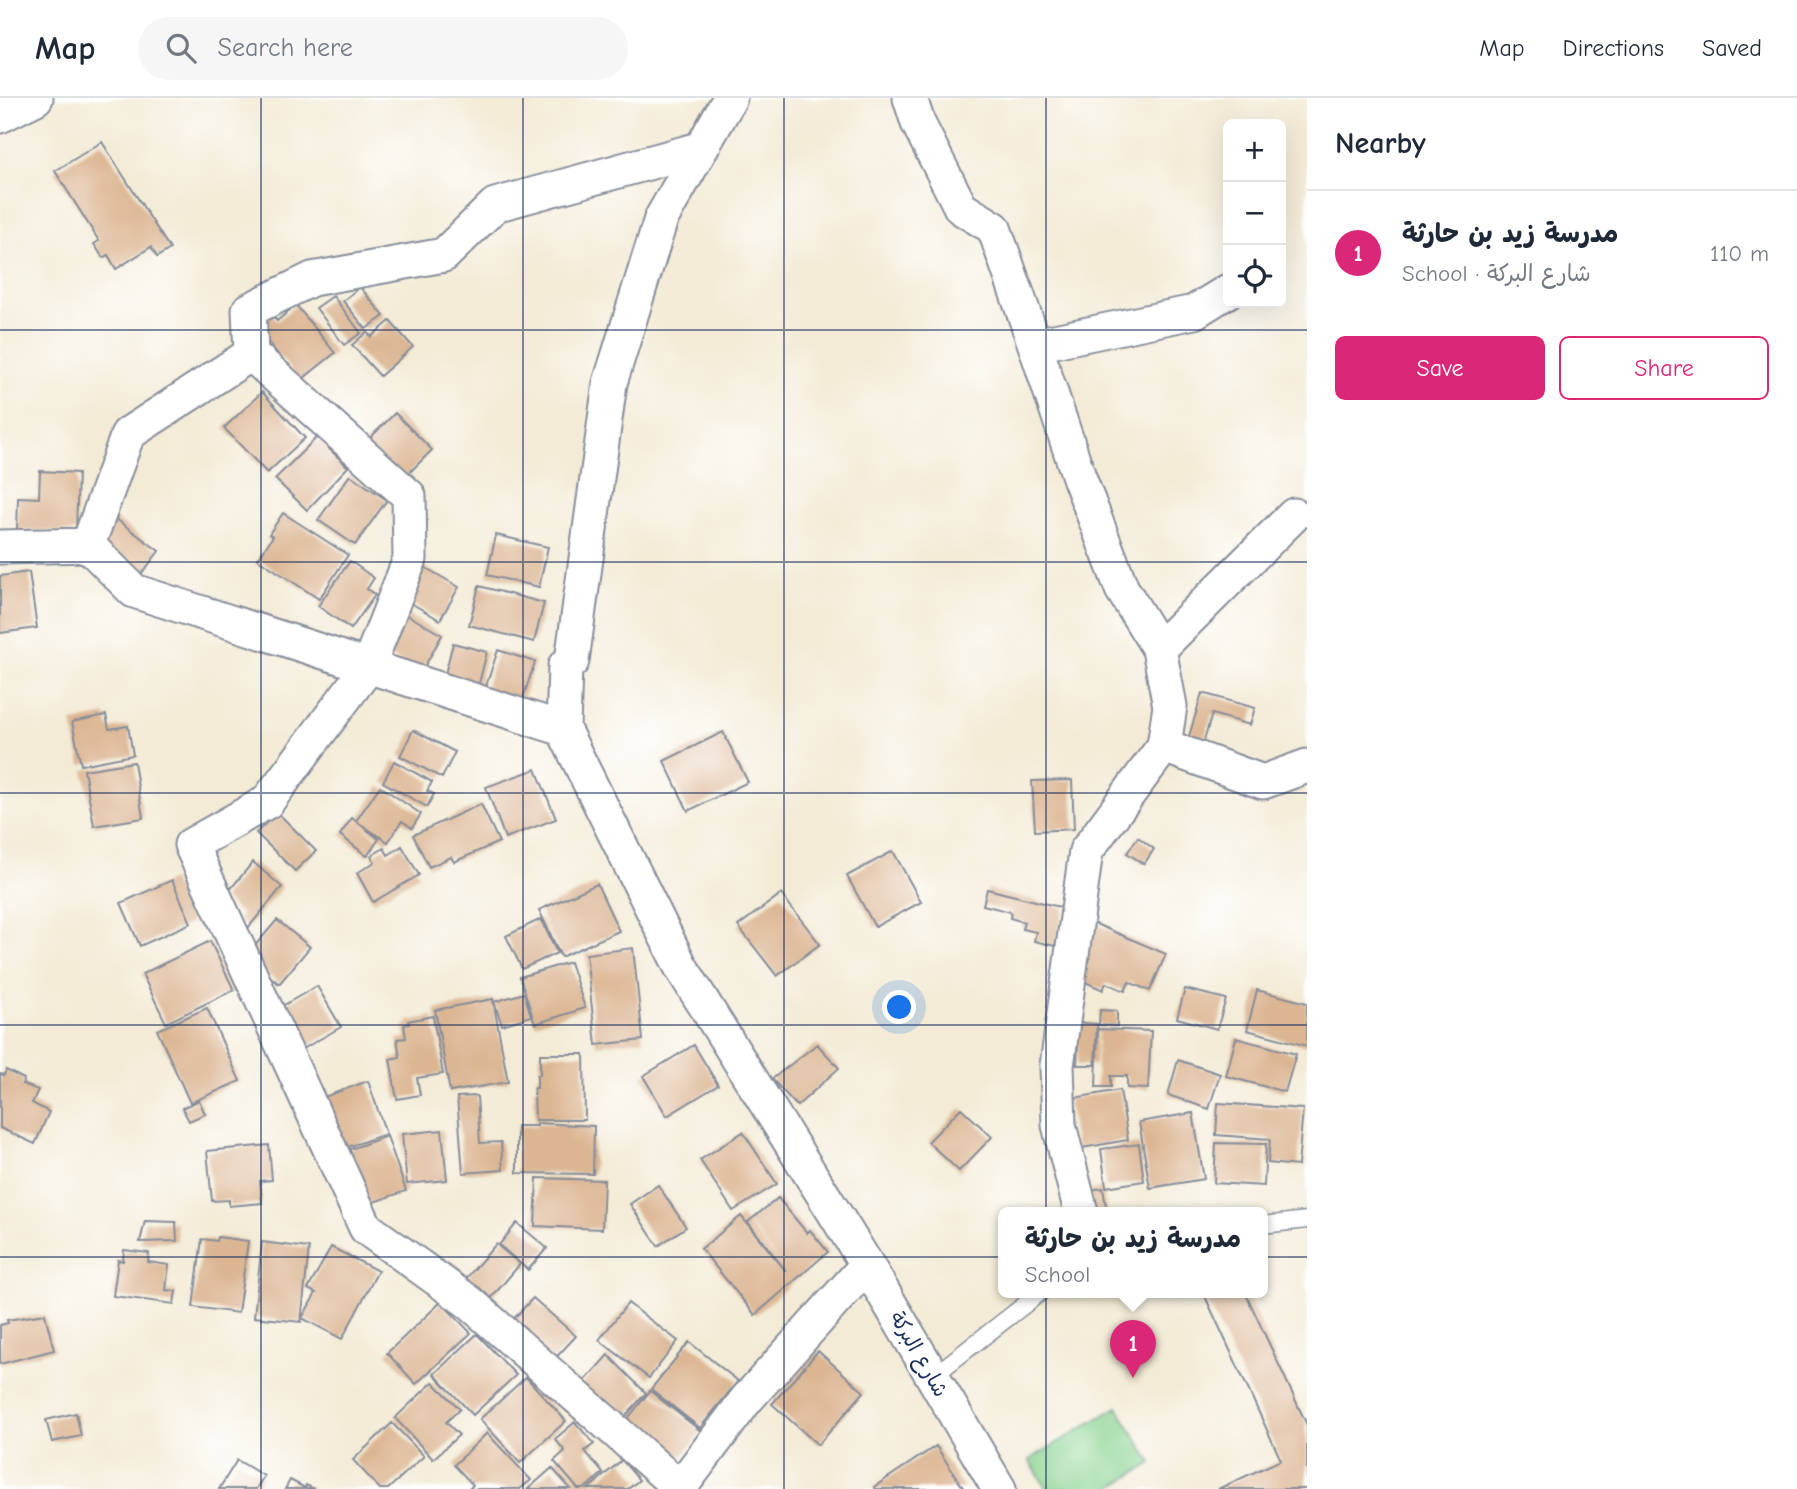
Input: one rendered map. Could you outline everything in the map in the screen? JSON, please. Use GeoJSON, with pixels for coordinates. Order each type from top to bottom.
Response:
{"type":"FeatureCollection","features":[{"type":"Feature","properties":{"kind":"street"},"geometry":{"type":"LineString","coordinates":[[0,116],[36,98]]}},
{"type":"Feature","properties":{"kind":"street"},"geometry":{"type":"LineString","coordinates":[[0,547],[88,545],[134,591],[563,729],[565,666],[572,661],[610,383],[661,219],[730,98]]}},
{"type":"Feature","properties":{"kind":"street"},"geometry":{"type":"LineString","coordinates":[[910,98],[919,124],[961,208],[995,228],[1079,477],[1122,589],[1158,649],[1170,706],[1164,746],[1086,852],[1057,1066],[1059,1125],[1080,1207]]}},
{"type":"Feature","properties":{"kind":"street"},"geometry":{"type":"LineString","coordinates":[[699,149],[495,205],[444,256],[312,279],[250,310],[251,354],[409,496],[411,559],[368,667],[267,802],[191,845],[366,1228],[469,1302],[680,1488],[746,1399],[867,1265]]}},
{"type":"Feature","properties":{"kind":"street"},"geometry":{"type":"LineString","coordinates":[[1035,345],[1194,312],[1223,294]]}},
{"type":"Feature","properties":{"kind":"street"},"geometry":{"type":"LineString","coordinates":[[88,545],[128,434],[251,354]]}},
{"type":"Feature","properties":{"kind":"street"},"geometry":{"type":"LineString","coordinates":[[1158,649],[1294,515]]}},
{"type":"Feature","properties":{"kind":"street","name":"شارع البركة"},"geometry":{"type":"LineString","coordinates":[[563,729],[681,967],[836,1220],[867,1265],[999,1489]]}},
{"type":"Feature","properties":{"kind":"street"},"geometry":{"type":"LineString","coordinates":[[1164,746],[1263,782],[1307,766]]}},
{"type":"Feature","properties":{"kind":"lane"},"geometry":{"type":"LineString","coordinates":[[1268,1224],[1307,1220]]}},
{"type":"Feature","properties":{"kind":"lane"},"geometry":{"type":"LineString","coordinates":[[932,1377],[1033,1298]]}},
{"type":"Feature","properties":{"kind":"green space"},"geometry":{"type":"Polygon","coordinates":[[[1117,1407],[1152,1463],[1109,1489],[1047,1489],[1029,1460],[1117,1407]]]}},
{"type":"Feature","properties":{"kind":"building"},"geometry":{"type":"Polygon","coordinates":[[[102,142],[170,249],[157,257],[151,247],[116,269],[108,255],[103,258],[94,244],[99,241],[55,171],[102,142]]]}},
{"type":"Feature","properties":{"kind":"building"},"geometry":{"type":"Polygon","coordinates":[[[360,287],[384,316],[366,329],[343,301],[360,287]]]}},
{"type":"Feature","properties":{"kind":"building"},"geometry":{"type":"Polygon","coordinates":[[[333,296],[361,333],[344,345],[316,308],[333,296]]]}},
{"type":"Feature","properties":{"kind":"building"},"geometry":{"type":"Polygon","coordinates":[[[296,305],[335,353],[300,381],[254,325],[270,313],[277,321],[296,305]]]}},
{"type":"Feature","properties":{"kind":"building"},"geometry":{"type":"Polygon","coordinates":[[[390,321],[413,347],[380,376],[352,345],[367,332],[371,337],[390,321]]]}},
{"type":"Feature","properties":{"kind":"building"},"geometry":{"type":"Polygon","coordinates":[[[262,392],[305,438],[267,473],[224,428],[262,392]]]}},
{"type":"Feature","properties":{"kind":"building"},"geometry":{"type":"Polygon","coordinates":[[[395,413],[432,450],[397,485],[360,448],[395,413]]]}},
{"type":"Feature","properties":{"kind":"building"},"geometry":{"type":"Polygon","coordinates":[[[317,437],[348,467],[307,510],[275,479],[317,437]]]}},
{"type":"Feature","properties":{"kind":"building"},"geometry":{"type":"Polygon","coordinates":[[[40,471],[78,473],[76,532],[17,530],[18,497],[39,498],[40,471]]]}},
{"type":"Feature","properties":{"kind":"building"},"geometry":{"type":"Polygon","coordinates":[[[350,475],[387,500],[355,545],[318,520],[350,475]]]}},
{"type":"Feature","properties":{"kind":"building"},"geometry":{"type":"Polygon","coordinates":[[[283,513],[348,555],[319,599],[258,559],[273,536],[269,534],[283,513]]]}},
{"type":"Feature","properties":{"kind":"building"},"geometry":{"type":"Polygon","coordinates":[[[112,516],[159,551],[140,576],[98,545],[112,516]]]}},
{"type":"Feature","properties":{"kind":"building"},"geometry":{"type":"Polygon","coordinates":[[[496,535],[548,547],[539,587],[487,575],[496,535]]]}},
{"type":"Feature","properties":{"kind":"building"},"geometry":{"type":"Polygon","coordinates":[[[350,561],[374,578],[367,589],[375,595],[351,629],[318,606],[350,561]]]}},
{"type":"Feature","properties":{"kind":"building"},"geometry":{"type":"Polygon","coordinates":[[[421,565],[459,587],[440,620],[402,598],[421,565]]]}},
{"type":"Feature","properties":{"kind":"building"},"geometry":{"type":"Polygon","coordinates":[[[29,572],[37,628],[0,633],[0,576],[29,572]]]}},
{"type":"Feature","properties":{"kind":"building"},"geometry":{"type":"Polygon","coordinates":[[[479,586],[544,603],[534,642],[469,625],[479,586]]]}},
{"type":"Feature","properties":{"kind":"building"},"geometry":{"type":"Polygon","coordinates":[[[399,610],[442,635],[421,673],[377,649],[399,610]]]}},
{"type":"Feature","properties":{"kind":"building"},"geometry":{"type":"Polygon","coordinates":[[[453,643],[487,652],[477,691],[443,682],[453,643]]]}},
{"type":"Feature","properties":{"kind":"building"},"geometry":{"type":"Polygon","coordinates":[[[498,650],[535,662],[519,710],[482,698],[498,650]]]}},
{"type":"Feature","properties":{"kind":"building"},"geometry":{"type":"Polygon","coordinates":[[[1202,693],[1255,708],[1250,725],[1212,714],[1202,747],[1187,743],[1202,693]]]}},
{"type":"Feature","properties":{"kind":"building"},"geometry":{"type":"Polygon","coordinates":[[[106,715],[109,729],[128,726],[133,755],[81,765],[72,722],[106,715]]]}},
{"type":"Feature","properties":{"kind":"building"},"geometry":{"type":"Polygon","coordinates":[[[413,730],[455,752],[442,778],[400,756],[413,730]]]}},
{"type":"Feature","properties":{"kind":"building"},"geometry":{"type":"Polygon","coordinates":[[[723,732],[748,782],[688,811],[664,761],[723,732]]]}},
{"type":"Feature","properties":{"kind":"building"},"geometry":{"type":"Polygon","coordinates":[[[394,761],[432,782],[427,791],[434,794],[427,807],[383,782],[394,761]]]}},
{"type":"Feature","properties":{"kind":"building"},"geometry":{"type":"Polygon","coordinates":[[[134,762],[143,818],[94,826],[84,770],[134,762]]]}},
{"type":"Feature","properties":{"kind":"building"},"geometry":{"type":"Polygon","coordinates":[[[536,769],[556,819],[505,838],[486,787],[536,769]]]}},
{"type":"Feature","properties":{"kind":"building"},"geometry":{"type":"Polygon","coordinates":[[[1072,780],[1074,829],[1035,831],[1032,781],[1072,780]]]}},
{"type":"Feature","properties":{"kind":"building"},"geometry":{"type":"Polygon","coordinates":[[[380,786],[421,814],[412,828],[402,821],[388,842],[356,821],[380,786]]]}},
{"type":"Feature","properties":{"kind":"building"},"geometry":{"type":"Polygon","coordinates":[[[481,804],[499,842],[454,862],[451,857],[429,867],[413,835],[481,804]]]}},
{"type":"Feature","properties":{"kind":"building"},"geometry":{"type":"Polygon","coordinates":[[[277,812],[316,851],[295,871],[256,833],[277,812]]]}},
{"type":"Feature","properties":{"kind":"building"},"geometry":{"type":"Polygon","coordinates":[[[352,818],[379,839],[367,856],[340,835],[352,818]]]}},
{"type":"Feature","properties":{"kind":"building"},"geometry":{"type":"Polygon","coordinates":[[[1138,837],[1154,849],[1144,864],[1127,853],[1138,837]]]}},
{"type":"Feature","properties":{"kind":"building"},"geometry":{"type":"Polygon","coordinates":[[[402,846],[419,875],[373,902],[357,873],[375,862],[371,856],[384,848],[388,855],[402,846]]]}},
{"type":"Feature","properties":{"kind":"building"},"geometry":{"type":"Polygon","coordinates":[[[893,851],[921,902],[875,927],[847,876],[893,851]]]}},
{"type":"Feature","properties":{"kind":"building"},"geometry":{"type":"Polygon","coordinates":[[[253,862],[282,887],[248,928],[238,919],[242,915],[223,898],[253,862]]]}},
{"type":"Feature","properties":{"kind":"building"},"geometry":{"type":"Polygon","coordinates":[[[172,880],[191,923],[140,946],[121,903],[172,880]]]}},
{"type":"Feature","properties":{"kind":"building"},"geometry":{"type":"Polygon","coordinates":[[[597,884],[619,931],[561,957],[539,910],[597,884]]]}},
{"type":"Feature","properties":{"kind":"building"},"geometry":{"type":"Polygon","coordinates":[[[987,889],[1064,908],[1055,946],[1034,941],[1036,932],[1022,929],[1024,922],[1010,918],[1011,912],[983,905],[987,889]]]}},
{"type":"Feature","properties":{"kind":"building"},"geometry":{"type":"Polygon","coordinates":[[[781,894],[820,944],[777,976],[738,926],[781,894]]]}},
{"type":"Feature","properties":{"kind":"building"},"geometry":{"type":"Polygon","coordinates":[[[541,919],[557,953],[522,969],[506,936],[541,919]]]}},
{"type":"Feature","properties":{"kind":"building"},"geometry":{"type":"Polygon","coordinates":[[[277,920],[310,947],[279,984],[246,956],[277,920]]]}},
{"type":"Feature","properties":{"kind":"building"},"geometry":{"type":"Polygon","coordinates":[[[1091,922],[1166,954],[1150,991],[1129,982],[1125,991],[1106,983],[1103,990],[1081,980],[1088,964],[1083,962],[1091,922]]]}},
{"type":"Feature","properties":{"kind":"building"},"geometry":{"type":"Polygon","coordinates":[[[210,941],[234,990],[166,1023],[142,974],[210,941]]]}},
{"type":"Feature","properties":{"kind":"building"},"geometry":{"type":"Polygon","coordinates":[[[633,948],[643,1040],[596,1045],[586,954],[633,948]]]}},
{"type":"Feature","properties":{"kind":"building"},"geometry":{"type":"Polygon","coordinates":[[[570,962],[585,1008],[535,1024],[520,977],[570,962]]]}},
{"type":"Feature","properties":{"kind":"building"},"geometry":{"type":"Polygon","coordinates":[[[317,986],[341,1027],[301,1050],[277,1009],[317,986]]]}},
{"type":"Feature","properties":{"kind":"building"},"geometry":{"type":"Polygon","coordinates":[[[1185,989],[1226,999],[1217,1029],[1177,1018],[1185,989]]]}},
{"type":"Feature","properties":{"kind":"building"},"geometry":{"type":"Polygon","coordinates":[[[1257,990],[1307,1003],[1307,1046],[1247,1030],[1257,990]]]}},
{"type":"Feature","properties":{"kind":"building"},"geometry":{"type":"Polygon","coordinates":[[[524,993],[531,1016],[502,1025],[494,1002],[524,993]]]}},
{"type":"Feature","properties":{"kind":"building"},"geometry":{"type":"Polygon","coordinates":[[[493,999],[508,1082],[450,1092],[435,1010],[493,999]]]}},
{"type":"Feature","properties":{"kind":"building"},"geometry":{"type":"Polygon","coordinates":[[[207,1008],[240,1081],[190,1103],[157,1030],[207,1008]]]}},
{"type":"Feature","properties":{"kind":"building"},"geometry":{"type":"Polygon","coordinates":[[[1100,1010],[1117,1011],[1117,1026],[1099,1025],[1100,1010]]]}},
{"type":"Feature","properties":{"kind":"building"},"geometry":{"type":"Polygon","coordinates":[[[433,1016],[443,1074],[417,1078],[420,1095],[397,1099],[390,1059],[400,1057],[397,1039],[406,1038],[404,1025],[409,1024],[408,1021],[433,1016]]]}},
{"type":"Feature","properties":{"kind":"building"},"geometry":{"type":"Polygon","coordinates":[[[1069,1022],[1097,1024],[1095,1065],[1077,1065],[1078,1046],[1068,1046],[1069,1022]]]}},
{"type":"Feature","properties":{"kind":"building"},"geometry":{"type":"Polygon","coordinates":[[[1098,1029],[1151,1031],[1148,1089],[1127,1088],[1127,1076],[1111,1076],[1111,1087],[1096,1087],[1098,1029]]]}},
{"type":"Feature","properties":{"kind":"building"},"geometry":{"type":"Polygon","coordinates":[[[1236,1038],[1296,1054],[1285,1092],[1226,1076],[1236,1038]]]}},
{"type":"Feature","properties":{"kind":"building"},"geometry":{"type":"Polygon","coordinates":[[[817,1044],[839,1068],[797,1106],[772,1079],[817,1044]]]}},
{"type":"Feature","properties":{"kind":"building"},"geometry":{"type":"Polygon","coordinates":[[[694,1045],[718,1085],[667,1116],[643,1076],[694,1045]]]}},
{"type":"Feature","properties":{"kind":"building"},"geometry":{"type":"Polygon","coordinates":[[[540,1054],[584,1054],[585,1120],[535,1120],[534,1088],[537,1088],[537,1075],[540,1075],[540,1054]]]}},
{"type":"Feature","properties":{"kind":"building"},"geometry":{"type":"Polygon","coordinates":[[[1178,1060],[1220,1074],[1209,1109],[1168,1095],[1178,1060]]]}},
{"type":"Feature","properties":{"kind":"building"},"geometry":{"type":"Polygon","coordinates":[[[6,1070],[24,1079],[22,1084],[38,1090],[32,1103],[49,1112],[35,1144],[0,1128],[0,1074],[4,1075],[6,1070]]]}},
{"type":"Feature","properties":{"kind":"building"},"geometry":{"type":"Polygon","coordinates":[[[368,1081],[386,1134],[342,1149],[324,1097],[368,1081]]]}},
{"type":"Feature","properties":{"kind":"building"},"geometry":{"type":"Polygon","coordinates":[[[1120,1090],[1128,1140],[1076,1149],[1068,1099],[1120,1090]]]}},
{"type":"Feature","properties":{"kind":"building"},"geometry":{"type":"Polygon","coordinates":[[[477,1096],[480,1143],[501,1142],[503,1170],[463,1173],[457,1097],[477,1096]]]}},
{"type":"Feature","properties":{"kind":"building"},"geometry":{"type":"Polygon","coordinates":[[[199,1100],[205,1114],[189,1121],[182,1108],[199,1100]]]}},
{"type":"Feature","properties":{"kind":"building"},"geometry":{"type":"Polygon","coordinates":[[[1218,1103],[1303,1109],[1298,1166],[1268,1163],[1270,1139],[1216,1135],[1218,1103]]]}},
{"type":"Feature","properties":{"kind":"building"},"geometry":{"type":"Polygon","coordinates":[[[961,1108],[992,1137],[959,1171],[928,1142],[961,1108]]]}},
{"type":"Feature","properties":{"kind":"building"},"geometry":{"type":"Polygon","coordinates":[[[1193,1113],[1204,1179],[1150,1188],[1139,1122],[1193,1113]]]}},
{"type":"Feature","properties":{"kind":"building"},"geometry":{"type":"Polygon","coordinates":[[[537,1123],[594,1126],[593,1174],[517,1173],[517,1126],[537,1126],[537,1123]]]}},
{"type":"Feature","properties":{"kind":"building"},"geometry":{"type":"Polygon","coordinates":[[[442,1130],[447,1180],[407,1184],[402,1134],[442,1130]]]}},
{"type":"Feature","properties":{"kind":"building"},"geometry":{"type":"Polygon","coordinates":[[[743,1132],[777,1184],[733,1211],[700,1160],[743,1132]]]}},
{"type":"Feature","properties":{"kind":"building"},"geometry":{"type":"Polygon","coordinates":[[[387,1136],[406,1191],[362,1206],[342,1152],[387,1136]]]}},
{"type":"Feature","properties":{"kind":"building"},"geometry":{"type":"Polygon","coordinates":[[[1216,1143],[1266,1144],[1264,1186],[1214,1183],[1216,1143]]]}},
{"type":"Feature","properties":{"kind":"building"},"geometry":{"type":"Polygon","coordinates":[[[1139,1144],[1144,1181],[1106,1187],[1101,1149],[1139,1144]]]}},
{"type":"Feature","properties":{"kind":"building"},"geometry":{"type":"Polygon","coordinates":[[[269,1145],[272,1180],[260,1181],[262,1203],[229,1206],[229,1200],[212,1201],[207,1151],[269,1145]]]}},
{"type":"Feature","properties":{"kind":"building"},"geometry":{"type":"Polygon","coordinates":[[[537,1178],[604,1180],[602,1229],[535,1226],[537,1178]]]}},
{"type":"Feature","properties":{"kind":"building"},"geometry":{"type":"Polygon","coordinates":[[[658,1185],[686,1227],[658,1246],[630,1204],[658,1185]]]}},
{"type":"Feature","properties":{"kind":"building"},"geometry":{"type":"Polygon","coordinates":[[[1103,1188],[1106,1207],[1086,1207],[1084,1191],[1103,1188]]]}},
{"type":"Feature","properties":{"kind":"building"},"geometry":{"type":"Polygon","coordinates":[[[778,1198],[807,1233],[810,1230],[828,1252],[755,1315],[701,1249],[741,1216],[786,1271],[748,1222],[778,1198]]]}},
{"type":"Feature","properties":{"kind":"building"},"geometry":{"type":"Polygon","coordinates":[[[145,1221],[176,1222],[177,1241],[140,1242],[145,1221]]]}},
{"type":"Feature","properties":{"kind":"building"},"geometry":{"type":"Polygon","coordinates":[[[517,1223],[547,1248],[528,1270],[499,1245],[517,1223]]]}},
{"type":"Feature","properties":{"kind":"building"},"geometry":{"type":"Polygon","coordinates":[[[218,1237],[248,1241],[238,1313],[193,1307],[202,1239],[217,1241],[218,1237]]]}},
{"type":"Feature","properties":{"kind":"building"},"geometry":{"type":"Polygon","coordinates":[[[262,1242],[309,1248],[301,1322],[254,1317],[262,1242]]]}},
{"type":"Feature","properties":{"kind":"building"},"geometry":{"type":"Polygon","coordinates":[[[496,1244],[520,1264],[487,1303],[463,1282],[496,1244]]]}},
{"type":"Feature","properties":{"kind":"building"},"geometry":{"type":"Polygon","coordinates":[[[331,1247],[378,1271],[342,1339],[302,1318],[316,1293],[308,1289],[331,1247]]]}},
{"type":"Feature","properties":{"kind":"building"},"geometry":{"type":"Polygon","coordinates":[[[124,1250],[149,1253],[148,1262],[169,1265],[166,1290],[176,1291],[174,1304],[113,1296],[118,1260],[123,1261],[124,1250]]]}},
{"type":"Feature","properties":{"kind":"building"},"geometry":{"type":"Polygon","coordinates":[[[533,1298],[576,1336],[549,1365],[506,1327],[533,1298]]]}},
{"type":"Feature","properties":{"kind":"building"},"geometry":{"type":"Polygon","coordinates":[[[1206,1298],[1248,1298],[1307,1425],[1307,1489],[1218,1489],[1281,1460],[1206,1298]]]}},
{"type":"Feature","properties":{"kind":"building"},"geometry":{"type":"Polygon","coordinates":[[[441,1302],[471,1333],[416,1384],[387,1353],[441,1302]]]}},
{"type":"Feature","properties":{"kind":"building"},"geometry":{"type":"Polygon","coordinates":[[[628,1303],[678,1341],[649,1378],[599,1340],[628,1303]]]}},
{"type":"Feature","properties":{"kind":"building"},"geometry":{"type":"Polygon","coordinates":[[[45,1314],[54,1350],[0,1364],[0,1325],[8,1323],[7,1320],[45,1314]]]}},
{"type":"Feature","properties":{"kind":"building"},"geometry":{"type":"Polygon","coordinates":[[[477,1334],[516,1375],[473,1415],[434,1374],[477,1334]]]}},
{"type":"Feature","properties":{"kind":"building"},"geometry":{"type":"Polygon","coordinates":[[[689,1342],[738,1381],[700,1428],[651,1389],[689,1342]]]}},
{"type":"Feature","properties":{"kind":"building"},"geometry":{"type":"Polygon","coordinates":[[[818,1351],[864,1392],[818,1445],[772,1404],[818,1351]]]}},
{"type":"Feature","properties":{"kind":"building"},"geometry":{"type":"Polygon","coordinates":[[[608,1355],[646,1393],[616,1427],[575,1392],[608,1355]]]}},
{"type":"Feature","properties":{"kind":"building"},"geometry":{"type":"Polygon","coordinates":[[[526,1377],[566,1421],[520,1463],[480,1419],[526,1377]]]}},
{"type":"Feature","properties":{"kind":"building"},"geometry":{"type":"Polygon","coordinates":[[[433,1382],[460,1409],[446,1422],[459,1435],[433,1459],[395,1418],[433,1382]]]}},
{"type":"Feature","properties":{"kind":"building"},"geometry":{"type":"Polygon","coordinates":[[[650,1391],[702,1432],[670,1472],[618,1431],[650,1391]]]}},
{"type":"Feature","properties":{"kind":"building"},"geometry":{"type":"Polygon","coordinates":[[[76,1413],[81,1436],[52,1442],[46,1420],[76,1413]]]}},
{"type":"Feature","properties":{"kind":"building"},"geometry":{"type":"Polygon","coordinates":[[[575,1422],[594,1444],[585,1451],[603,1473],[584,1489],[578,1489],[554,1461],[565,1451],[555,1439],[575,1422]]]}},
{"type":"Feature","properties":{"kind":"building"},"geometry":{"type":"Polygon","coordinates":[[[392,1423],[424,1456],[388,1489],[380,1489],[353,1460],[392,1423]]]}},
{"type":"Feature","properties":{"kind":"building"},"geometry":{"type":"Polygon","coordinates":[[[487,1433],[531,1480],[520,1489],[469,1489],[473,1485],[454,1465],[487,1433]]]}},
{"type":"Feature","properties":{"kind":"building"},"geometry":{"type":"Polygon","coordinates":[[[936,1446],[964,1489],[874,1487],[936,1446]]]}},
{"type":"Feature","properties":{"kind":"building"},"geometry":{"type":"Polygon","coordinates":[[[237,1460],[264,1476],[256,1489],[219,1489],[237,1460]]]}},
{"type":"Feature","properties":{"kind":"building"},"geometry":{"type":"Polygon","coordinates":[[[622,1460],[639,1480],[628,1489],[588,1489],[622,1460]]]}},
{"type":"Feature","properties":{"kind":"building"},"geometry":{"type":"Polygon","coordinates":[[[552,1468],[571,1489],[528,1489],[552,1468]]]}},
{"type":"Feature","properties":{"kind":"building"},"geometry":{"type":"Polygon","coordinates":[[[290,1480],[305,1488],[306,1485],[314,1489],[285,1489],[290,1480]]]}},
{"type":"Feature","properties":{"kind":"place","name":"مدرسة زيد بن حارثة"},"geometry":{"type":"Point","coordinates":[1133,1378]}}]}
